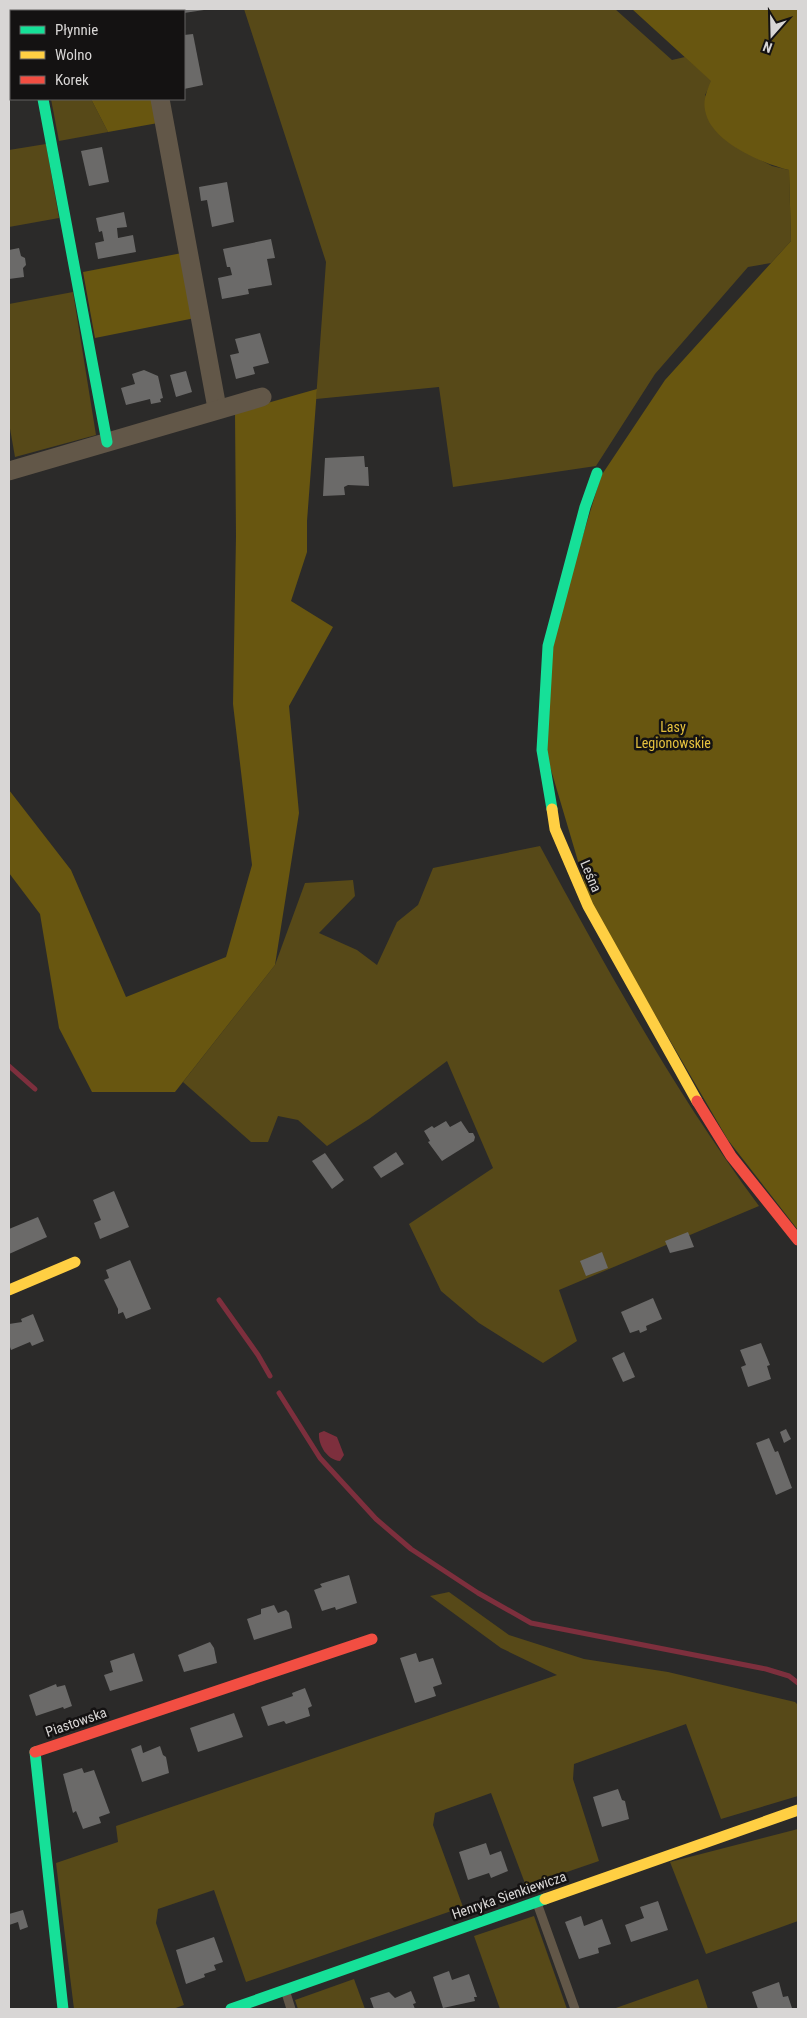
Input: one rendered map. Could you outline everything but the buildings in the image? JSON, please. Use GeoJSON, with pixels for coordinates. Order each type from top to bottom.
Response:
{"type":"FeatureCollection","features":[{"type":"Feature","properties":{"kind":"street"},"geometry":{"type":"LineString","coordinates":[[43,100],[107,442]]}},
{"type":"Feature","properties":{"kind":"street"},"geometry":{"type":"LineString","coordinates":[[160,100],[217,408]]}},
{"type":"Feature","properties":{"kind":"street"},"geometry":{"type":"LineString","coordinates":[[9,470],[217,408],[262,397]]}},
{"type":"Feature","properties":{"kind":"street","name":"Leśna"},"geometry":{"type":"LineString","coordinates":[[597,473],[585,507],[548,646],[542,750],[555,829],[588,906],[633,990],[700,1107],[731,1156],[798,1240]]}},
{"type":"Feature","properties":{"kind":"street"},"geometry":{"type":"LineString","coordinates":[[9,1290],[75,1262]]}},
{"type":"Feature","properties":{"kind":"street","name":"Piastowska"},"geometry":{"type":"LineString","coordinates":[[63,2009],[34,1752],[372,1638]]}},
{"type":"Feature","properties":{"kind":"street","name":"Henryka Sienkiewicza"},"geometry":{"type":"LineString","coordinates":[[231,2009],[798,1810]]}},
{"type":"Feature","properties":{"kind":"lane"},"geometry":{"type":"LineString","coordinates":[[537,1901],[574,2009]]}},
{"type":"Feature","properties":{"kind":"lane"},"geometry":{"type":"LineString","coordinates":[[285,1990],[291,2009]]}},
{"type":"Feature","properties":{"kind":"shaded area"},"geometry":{"type":"Polygon","coordinates":[[[244,9],[615,9],[672,60],[685,57],[712,81],[705,95],[736,147],[772,166],[789,170],[791,241],[771,263],[748,267],[655,374],[596,466],[453,487],[439,387],[316,399],[326,262],[244,9]]]}},
{"type":"Feature","properties":{"kind":"shaded area"},"geometry":{"type":"Polygon","coordinates":[[[51,100],[92,100],[108,132],[59,141],[51,100]]]}},
{"type":"Feature","properties":{"kind":"shaded area"},"geometry":{"type":"Polygon","coordinates":[[[46,144],[59,218],[9,227],[9,150],[46,144]]]}},
{"type":"Feature","properties":{"kind":"shaded area"},"geometry":{"type":"Polygon","coordinates":[[[73,292],[96,435],[15,457],[9,423],[9,304],[73,292]]]}},
{"type":"Feature","properties":{"kind":"shaded area"},"geometry":{"type":"Polygon","coordinates":[[[540,846],[591,939],[670,1075],[759,1206],[559,1290],[577,1341],[543,1363],[479,1323],[441,1291],[409,1224],[493,1168],[447,1061],[369,1119],[327,1146],[298,1120],[278,1116],[268,1142],[251,1142],[183,1082],[275,965],[305,883],[353,880],[355,896],[319,933],[357,950],[377,965],[397,922],[418,905],[433,868],[540,846]]]}},
{"type":"Feature","properties":{"kind":"shaded area"},"geometry":{"type":"Polygon","coordinates":[[[324,1431],[337,1437],[344,1455],[340,1461],[331,1458],[324,1451],[319,1433],[324,1431]]]}},
{"type":"Feature","properties":{"kind":"shaded area"},"geometry":{"type":"Polygon","coordinates":[[[449,1592],[509,1635],[584,1659],[668,1672],[795,1702],[798,1705],[798,1796],[721,1819],[686,1724],[574,1764],[573,1779],[599,1861],[526,1886],[491,1793],[435,1813],[433,1825],[463,1907],[246,1982],[214,1890],[158,1909],[156,1923],[184,2005],[173,2009],[74,2009],[56,1863],[118,1842],[116,1826],[557,1675],[501,1648],[430,1596],[449,1592]]]}},
{"type":"Feature","properties":{"kind":"shaded area"},"geometry":{"type":"Polygon","coordinates":[[[798,1829],[798,1921],[706,1954],[670,1862],[798,1829]]]}},
{"type":"Feature","properties":{"kind":"shaded area"},"geometry":{"type":"Polygon","coordinates":[[[534,1916],[567,2009],[500,2009],[474,1936],[534,1916]]]}},
{"type":"Feature","properties":{"kind":"shaded area"},"geometry":{"type":"Polygon","coordinates":[[[354,1979],[365,2009],[298,2009],[295,2000],[354,1979]]]}},
{"type":"Feature","properties":{"kind":"shaded area"},"geometry":{"type":"Polygon","coordinates":[[[698,1979],[708,2009],[613,2009],[698,1979]]]}},
{"type":"Feature","properties":{"kind":"green space","name":"Lasy Legionowskie"},"geometry":{"type":"Polygon","coordinates":[[[632,9],[798,9],[798,1230],[728,1140],[591,905],[546,753],[552,637],[601,476],[665,380],[791,241],[789,170],[752,156],[716,132],[705,110],[706,95],[711,81],[632,9]]]}},
{"type":"Feature","properties":{"kind":"green space"},"geometry":{"type":"Polygon","coordinates":[[[92,100],[154,100],[158,123],[108,132],[92,100]]]}},
{"type":"Feature","properties":{"kind":"green space"},"geometry":{"type":"Polygon","coordinates":[[[182,253],[195,318],[95,338],[83,272],[182,253]]]}},
{"type":"Feature","properties":{"kind":"green space"},"geometry":{"type":"Polygon","coordinates":[[[317,389],[307,521],[307,552],[291,601],[333,627],[289,706],[299,813],[275,965],[175,1092],[92,1092],[59,1028],[40,914],[9,873],[9,790],[71,870],[126,997],[226,957],[252,865],[233,704],[236,536],[235,412],[317,389]]]}},
{"type":"Feature","properties":{"kind":"waterway"},"geometry":{"type":"LineString","coordinates":[[9,1066],[35,1089]]}},
{"type":"Feature","properties":{"kind":"waterway"},"geometry":{"type":"LineString","coordinates":[[219,1300],[258,1355],[270,1376]]}},
{"type":"Feature","properties":{"kind":"waterway"},"geometry":{"type":"LineString","coordinates":[[279,1393],[320,1458],[376,1519],[411,1549],[478,1593],[531,1623],[766,1669],[789,1676],[798,1683]]}},
{"type":"Feature","properties":{"kind":"traffic: fast"},"geometry":{"type":"LineString","coordinates":[[43,100],[107,442]]}},
{"type":"Feature","properties":{"kind":"traffic: fast"},"geometry":{"type":"LineString","coordinates":[[552,809],[542,750],[548,646],[585,507],[597,473]]}},
{"type":"Feature","properties":{"kind":"traffic: fast"},"geometry":{"type":"LineString","coordinates":[[35,1752],[63,2009]]}},
{"type":"Feature","properties":{"kind":"traffic: fast"},"geometry":{"type":"LineString","coordinates":[[231,2009],[545,1899]]}},
{"type":"Feature","properties":{"kind":"traffic: slow"},"geometry":{"type":"LineString","coordinates":[[552,809],[555,829],[588,906],[697,1101]]}},
{"type":"Feature","properties":{"kind":"traffic: slow"},"geometry":{"type":"LineString","coordinates":[[9,1290],[75,1262]]}},
{"type":"Feature","properties":{"kind":"traffic: slow"},"geometry":{"type":"LineString","coordinates":[[545,1899],[798,1810]]}},
{"type":"Feature","properties":{"kind":"traffic: jam"},"geometry":{"type":"LineString","coordinates":[[697,1101],[731,1156],[798,1240]]}},
{"type":"Feature","properties":{"kind":"traffic: jam"},"geometry":{"type":"LineString","coordinates":[[35,1752],[372,1639]]}}]}
